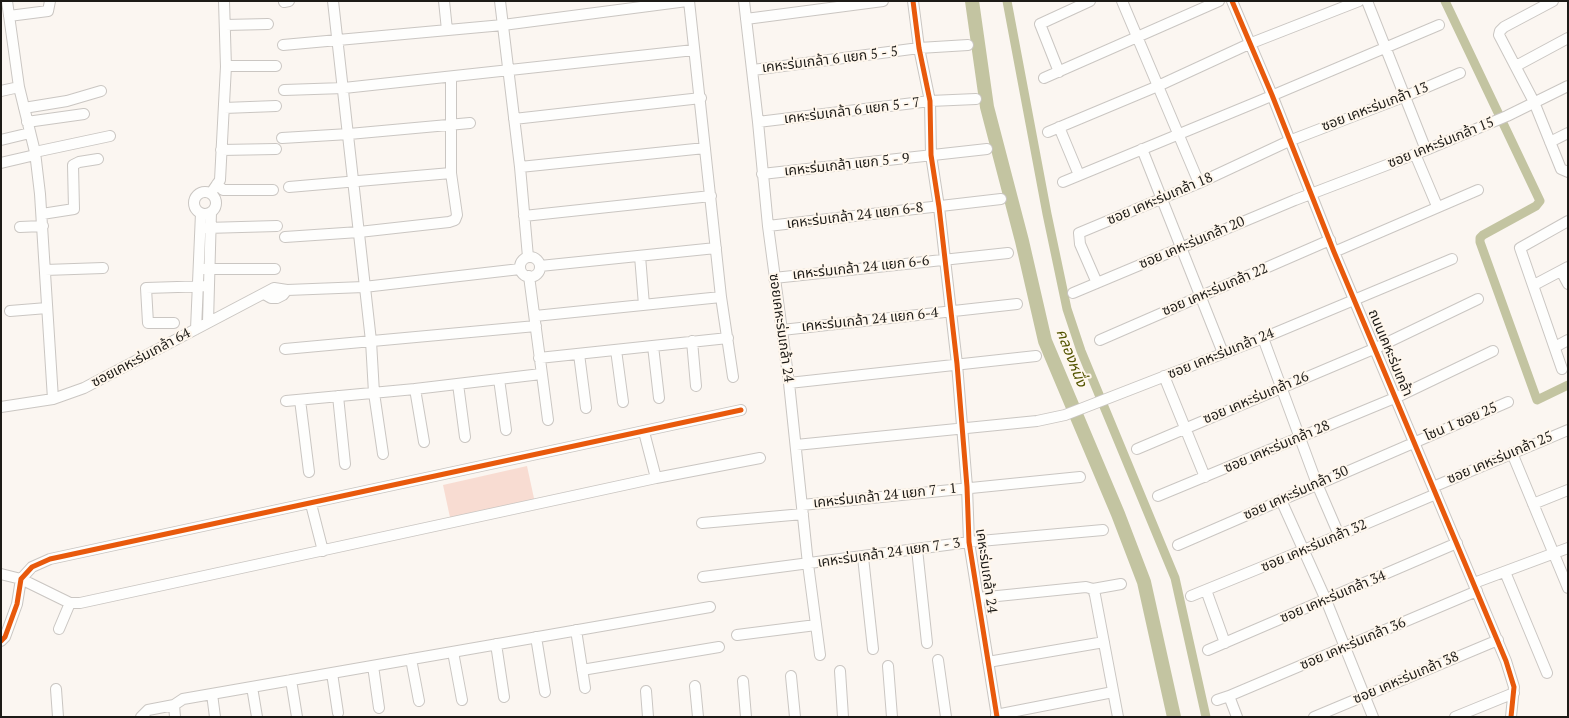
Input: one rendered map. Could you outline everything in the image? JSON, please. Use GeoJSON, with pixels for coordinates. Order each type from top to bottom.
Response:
{"type":"FeatureCollection","features":[{"type":"Feature","properties":{"kind":"street"},"geometry":{"type":"LineString","coordinates":[[4,1],[9,16],[19,87],[35,153],[43,226],[53,399]]}},
{"type":"Feature","properties":{"kind":"street"},"geometry":{"type":"LineString","coordinates":[[9,16],[48,11],[50,1]]}},
{"type":"Feature","properties":{"kind":"street"},"geometry":{"type":"LineString","coordinates":[[211,193],[220,180],[226,68],[224,1]]}},
{"type":"Feature","properties":{"kind":"street"},"geometry":{"type":"LineString","coordinates":[[284,2],[289,1]]}},
{"type":"Feature","properties":{"kind":"street"},"geometry":{"type":"LineString","coordinates":[[333,1],[371,341],[374,393],[383,454]]}},
{"type":"Feature","properties":{"kind":"street"},"geometry":{"type":"LineString","coordinates":[[444,1],[447,30]]}},
{"type":"Feature","properties":{"kind":"street"},"geometry":{"type":"LineString","coordinates":[[500,1],[520,167],[528,257]]}},
{"type":"Feature","properties":{"kind":"street"},"geometry":{"type":"LineString","coordinates":[[283,45],[503,25],[688,1],[701,98],[721,297],[733,377]]}},
{"type":"Feature","properties":{"kind":"street","name":"ซอยเคหะร่มเกล้า 24"},"geometry":{"type":"LineString","coordinates":[[744,1],[753,70],[774,278],[789,383],[808,564],[820,655]]}},
{"type":"Feature","properties":{"kind":"street"},"geometry":{"type":"LineString","coordinates":[[746,19],[883,1]]}},
{"type":"Feature","properties":{"kind":"street","name":"เคหะร่มเกล้า 24"},"geometry":{"type":"LineString","coordinates":[[913,1],[930,101],[931,155],[939,207],[957,364],[967,488],[969,542],[996,716]]}},
{"type":"Feature","properties":{"kind":"street"},"geometry":{"type":"LineString","coordinates":[[1059,72],[1040,24],[1090,1]]}},
{"type":"Feature","properties":{"kind":"street"},"geometry":{"type":"LineString","coordinates":[[1122,1],[1199,183]]}},
{"type":"Feature","properties":{"kind":"street"},"geometry":{"type":"LineString","coordinates":[[1044,78],[1219,1]]}},
{"type":"Feature","properties":{"kind":"street","name":"ถนนเคหะร่มเกล้า"},"geometry":{"type":"LineString","coordinates":[[1232,1],[1272,95],[1334,252],[1397,397],[1512,675],[1514,693],[1510,717]]}},
{"type":"Feature","properties":{"kind":"street"},"geometry":{"type":"LineString","coordinates":[[1048,132],[1158,86],[1249,44],[1359,1]]}},
{"type":"Feature","properties":{"kind":"street"},"geometry":{"type":"LineString","coordinates":[[1367,1],[1426,150]]}},
{"type":"Feature","properties":{"kind":"street"},"geometry":{"type":"LineString","coordinates":[[1553,1],[1504,27],[1499,35],[1534,102],[1562,168],[1568,172]]}},
{"type":"Feature","properties":{"kind":"street"},"geometry":{"type":"LineString","coordinates":[[225,25],[268,24]]}},
{"type":"Feature","properties":{"kind":"street"},"geometry":{"type":"LineString","coordinates":[[1063,182],[1439,25]]}},
{"type":"Feature","properties":{"kind":"street"},"geometry":{"type":"LineString","coordinates":[[1516,66],[1568,38]]}},
{"type":"Feature","properties":{"kind":"street","name":"เคหะร่มเกล้า 6 แยก 5 - 5"},"geometry":{"type":"LineString","coordinates":[[753,70],[920,48],[968,45]]}},
{"type":"Feature","properties":{"kind":"street"},"geometry":{"type":"LineString","coordinates":[[284,90],[344,88],[694,50]]}},
{"type":"Feature","properties":{"kind":"street"},"geometry":{"type":"LineString","coordinates":[[226,68],[276,66]]}},
{"type":"Feature","properties":{"kind":"street","name":"ซอย เคหะร่มเกล้า 13"},"geometry":{"type":"LineString","coordinates":[[1289,141],[1460,73]]}},
{"type":"Feature","properties":{"kind":"street"},"geometry":{"type":"LineString","coordinates":[[284,237],[358,232],[455,220],[457,215],[451,173],[451,77]]}},
{"type":"Feature","properties":{"kind":"street","name":"ซอย เคหะร่มเกล้า 15"},"geometry":{"type":"LineString","coordinates":[[1311,194],[1426,150],[1500,119],[1568,86]]}},
{"type":"Feature","properties":{"kind":"street"},"geometry":{"type":"LineString","coordinates":[[1,91],[19,87]]}},
{"type":"Feature","properties":{"kind":"street"},"geometry":{"type":"LineString","coordinates":[[24,108],[67,101],[101,91]]}},
{"type":"Feature","properties":{"kind":"street"},"geometry":{"type":"LineString","coordinates":[[514,119],[701,98]]}},
{"type":"Feature","properties":{"kind":"street","name":"เคหะร่มเกล้า 6 แยก 5 - 7"},"geometry":{"type":"LineString","coordinates":[[758,122],[930,101],[976,99]]}},
{"type":"Feature","properties":{"kind":"street"},"geometry":{"type":"LineString","coordinates":[[224,108],[276,106]]}},
{"type":"Feature","properties":{"kind":"street"},"geometry":{"type":"LineString","coordinates":[[27,122],[84,114]]}},
{"type":"Feature","properties":{"kind":"street"},"geometry":{"type":"LineString","coordinates":[[282,138],[470,123]]}},
{"type":"Feature","properties":{"kind":"street"},"geometry":{"type":"LineString","coordinates":[[1059,127],[1079,175]]}},
{"type":"Feature","properties":{"kind":"street"},"geometry":{"type":"LineString","coordinates":[[1,140],[30,133]]}},
{"type":"Feature","properties":{"kind":"street"},"geometry":{"type":"LineString","coordinates":[[1550,142],[1568,133]]}},
{"type":"Feature","properties":{"kind":"street"},"geometry":{"type":"LineString","coordinates":[[1,163],[35,153],[110,136]]}},
{"type":"Feature","properties":{"kind":"street","name":"ซอย เคหะร่มเกล้า 18"},"geometry":{"type":"LineString","coordinates":[[1097,282],[1080,244],[1079,233],[1199,183],[1289,141]]}},
{"type":"Feature","properties":{"kind":"street"},"geometry":{"type":"LineString","coordinates":[[520,167],[705,148]]}},
{"type":"Feature","properties":{"kind":"street"},"geometry":{"type":"LineString","coordinates":[[221,150],[276,149]]}},
{"type":"Feature","properties":{"kind":"street","name":"เคหะร่มเกล้า แยก 5 - 9"},"geometry":{"type":"LineString","coordinates":[[762,174],[988,149]]}},
{"type":"Feature","properties":{"kind":"street"},"geometry":{"type":"LineString","coordinates":[[1142,150],[1224,353]]}},
{"type":"Feature","properties":{"kind":"street"},"geometry":{"type":"LineString","coordinates":[[1415,154],[1437,206]]}},
{"type":"Feature","properties":{"kind":"street"},"geometry":{"type":"LineString","coordinates":[[42,214],[74,209],[73,165],[79,162],[98,159]]}},
{"type":"Feature","properties":{"kind":"street"},"geometry":{"type":"LineString","coordinates":[[289,188],[451,173]]}},
{"type":"Feature","properties":{"kind":"street"},"geometry":{"type":"LineString","coordinates":[[217,184],[223,190],[272,190]]}},
{"type":"Feature","properties":{"kind":"street"},"geometry":{"type":"LineString","coordinates":[[1334,252],[1437,206],[1478,190]]}},
{"type":"Feature","properties":{"kind":"street"},"geometry":{"type":"LineString","coordinates":[[206,213],[198,212],[194,205],[195,197],[201,192],[211,193],[215,197],[216,203],[206,213],[210,269],[208,322]]}},
{"type":"Feature","properties":{"kind":"street","name":"ซอย เคหะร่มเกล้า 20"},"geometry":{"type":"LineString","coordinates":[[1073,292],[1311,194]]}},
{"type":"Feature","properties":{"kind":"street"},"geometry":{"type":"LineString","coordinates":[[524,216],[711,196]]}},
{"type":"Feature","properties":{"kind":"street","name":"เคหะร่มเกล้า 24 แยก 6-8"},"geometry":{"type":"LineString","coordinates":[[768,226],[1001,199]]}},
{"type":"Feature","properties":{"kind":"street"},"geometry":{"type":"LineString","coordinates":[[1562,369],[1520,247],[1568,221]]}},
{"type":"Feature","properties":{"kind":"street"},"geometry":{"type":"LineString","coordinates":[[20,227],[43,226]]}},
{"type":"Feature","properties":{"kind":"street"},"geometry":{"type":"LineString","coordinates":[[206,228],[277,226]]}},
{"type":"Feature","properties":{"kind":"street"},"geometry":{"type":"LineString","coordinates":[[196,329],[198,269],[206,228]]}},
{"type":"Feature","properties":{"kind":"street","name":"ซอย เคหะร่มเกล้า 22"},"geometry":{"type":"LineString","coordinates":[[1100,340],[1330,240]]}},
{"type":"Feature","properties":{"kind":"street"},"geometry":{"type":"LineString","coordinates":[[540,266],[716,248]]}},
{"type":"Feature","properties":{"kind":"street","name":"เคหะร่มเกล้า 24 แยก 6-6"},"geometry":{"type":"LineString","coordinates":[[774,278],[1008,253]]}},
{"type":"Feature","properties":{"kind":"street"},"geometry":{"type":"LineString","coordinates":[[640,256],[644,305]]}},
{"type":"Feature","properties":{"kind":"street"},"geometry":{"type":"LineString","coordinates":[[528,257],[536,259],[540,266],[537,274],[529,276],[525,276],[520,270],[521,262],[528,257]]}},
{"type":"Feature","properties":{"kind":"street","name":"ซอย เคหะร่มเกล้า 24"},"geometry":{"type":"LineString","coordinates":[[796,445],[1037,421],[1065,415],[1098,404],[1263,338],[1452,259]]}},
{"type":"Feature","properties":{"kind":"street"},"geometry":{"type":"LineString","coordinates":[[45,270],[103,268]]}},
{"type":"Feature","properties":{"kind":"street"},"geometry":{"type":"LineString","coordinates":[[198,269],[275,269]]}},
{"type":"Feature","properties":{"kind":"street"},"geometry":{"type":"LineString","coordinates":[[1534,285],[1564,269],[1568,284]]}},
{"type":"Feature","properties":{"kind":"street"},"geometry":{"type":"LineString","coordinates":[[264,294],[271,298],[277,298],[287,290],[364,287],[520,270]]}},
{"type":"Feature","properties":{"kind":"street"},"geometry":{"type":"LineString","coordinates":[[529,276],[548,420]]}},
{"type":"Feature","properties":{"kind":"street"},"geometry":{"type":"LineString","coordinates":[[174,322],[148,323],[146,288],[209,286]]}},
{"type":"Feature","properties":{"kind":"street","name":"ซอยเคหะร่มเกล้า 64"},"geometry":{"type":"LineString","coordinates":[[1,407],[53,399],[84,388],[274,288],[287,290]]}},
{"type":"Feature","properties":{"kind":"street"},"geometry":{"type":"LineString","coordinates":[[285,349],[371,341],[535,321],[644,305],[721,297]]}},
{"type":"Feature","properties":{"kind":"street","name":"ซอย เคหะร่มเกล้า 26"},"geometry":{"type":"LineString","coordinates":[[1137,449],[1376,348],[1478,299]]}},
{"type":"Feature","properties":{"kind":"street","name":"เคหะร่มเกล้า 24 แยก 6-4"},"geometry":{"type":"LineString","coordinates":[[782,330],[1018,304]]}},
{"type":"Feature","properties":{"kind":"street"},"geometry":{"type":"LineString","coordinates":[[10,311],[48,308]]}},
{"type":"Feature","properties":{"kind":"street"},"geometry":{"type":"LineString","coordinates":[[539,358],[728,338]]}},
{"type":"Feature","properties":{"kind":"street"},"geometry":{"type":"LineString","coordinates":[[1263,338],[1317,484],[1339,535]]}},
{"type":"Feature","properties":{"kind":"street"},"geometry":{"type":"LineString","coordinates":[[1555,347],[1568,340]]}},
{"type":"Feature","properties":{"kind":"street"},"geometry":{"type":"LineString","coordinates":[[692,341],[696,386]]}},
{"type":"Feature","properties":{"kind":"street"},"geometry":{"type":"LineString","coordinates":[[654,346],[659,398]]}},
{"type":"Feature","properties":{"kind":"street"},"geometry":{"type":"LineString","coordinates":[[616,350],[623,402]]}},
{"type":"Feature","properties":{"kind":"street","name":"ซอย เคหะร่มเกล้า 28"},"geometry":{"type":"LineString","coordinates":[[1158,496],[1397,397],[1493,351]]}},
{"type":"Feature","properties":{"kind":"street"},"geometry":{"type":"LineString","coordinates":[[579,354],[586,408]]}},
{"type":"Feature","properties":{"kind":"street"},"geometry":{"type":"LineString","coordinates":[[789,383],[1036,356]]}},
{"type":"Feature","properties":{"kind":"street"},"geometry":{"type":"LineString","coordinates":[[286,401],[415,389],[541,374]]}},
{"type":"Feature","properties":{"kind":"street"},"geometry":{"type":"LineString","coordinates":[[1164,376],[1205,477]]}},
{"type":"Feature","properties":{"kind":"street"},"geometry":{"type":"LineString","coordinates":[[499,379],[506,430]]}},
{"type":"Feature","properties":{"kind":"street"},"geometry":{"type":"LineString","coordinates":[[458,384],[465,437]]}},
{"type":"Feature","properties":{"kind":"street"},"geometry":{"type":"LineString","coordinates":[[415,389],[424,442]]}},
{"type":"Feature","properties":{"kind":"street"},"geometry":{"type":"LineString","coordinates":[[338,396],[345,464]]}},
{"type":"Feature","properties":{"kind":"street"},"geometry":{"type":"LineString","coordinates":[[300,400],[309,472]]}},
{"type":"Feature","properties":{"kind":"street","name":"โซน 1 ซอย 25"},"geometry":{"type":"LineString","coordinates":[[1414,442],[1508,402]]}},
{"type":"Feature","properties":{"kind":"street"},"geometry":{"type":"LineString","coordinates":[[1,641],[5,637],[16,604],[21,579],[32,567],[50,559],[741,410]]}},
{"type":"Feature","properties":{"kind":"street","name":"ซอย เคหะร่มเกล้า 25"},"geometry":{"type":"LineString","coordinates":[[1434,490],[1512,453],[1568,430]]}},
{"type":"Feature","properties":{"kind":"street"},"geometry":{"type":"LineString","coordinates":[[644,432],[656,478]]}},
{"type":"Feature","properties":{"kind":"street","name":"ซอย เคหะร่มเกล้า 30"},"geometry":{"type":"LineString","coordinates":[[1178,545],[1414,442]]}},
{"type":"Feature","properties":{"kind":"street"},"geometry":{"type":"LineString","coordinates":[[1512,453],[1568,588]]}},
{"type":"Feature","properties":{"kind":"street"},"geometry":{"type":"LineString","coordinates":[[1,574],[21,579],[70,603],[80,603],[656,478],[760,458]]}},
{"type":"Feature","properties":{"kind":"street","name":"เคหะร่มเกล้า 24 แยก 7 - 1"},"geometry":{"type":"LineString","coordinates":[[702,523],[967,488],[1080,477]]}},
{"type":"Feature","properties":{"kind":"street","name":"ซอย เคหะร่มเกล้า 32"},"geometry":{"type":"LineString","coordinates":[[1191,596],[1339,535],[1434,490]]}},
{"type":"Feature","properties":{"kind":"street"},"geometry":{"type":"LineString","coordinates":[[1533,504],[1568,490]]}},
{"type":"Feature","properties":{"kind":"street"},"geometry":{"type":"LineString","coordinates":[[1281,500],[1326,600],[1373,717]]}},
{"type":"Feature","properties":{"kind":"street"},"geometry":{"type":"LineString","coordinates":[[310,504],[323,551]]}},
{"type":"Feature","properties":{"kind":"street","name":"เคหะร่มเกล้า 24 แยก 7 - 3"},"geometry":{"type":"LineString","coordinates":[[703,577],[969,542],[1103,530]]}},
{"type":"Feature","properties":{"kind":"street","name":"ซอย เคหะร่มเกล้า 34"},"geometry":{"type":"LineString","coordinates":[[1208,650],[1457,543]]}},
{"type":"Feature","properties":{"kind":"street","name":"ซอย เคหะร่มเกล้า 36"},"geometry":{"type":"LineString","coordinates":[[1217,700],[1346,648],[1505,572],[1568,548]]}},
{"type":"Feature","properties":{"kind":"street"},"geometry":{"type":"LineString","coordinates":[[917,549],[927,643]]}},
{"type":"Feature","properties":{"kind":"street"},"geometry":{"type":"LineString","coordinates":[[863,557],[872,649]]}},
{"type":"Feature","properties":{"kind":"street"},"geometry":{"type":"LineString","coordinates":[[1505,572],[1547,673]]}},
{"type":"Feature","properties":{"kind":"street"},"geometry":{"type":"LineString","coordinates":[[978,598],[1086,587],[1093,589],[1121,584]]}},
{"type":"Feature","properties":{"kind":"street"},"geometry":{"type":"LineString","coordinates":[[1093,589],[1118,717]]}},
{"type":"Feature","properties":{"kind":"street"},"geometry":{"type":"LineString","coordinates":[[1206,590],[1225,643]]}},
{"type":"Feature","properties":{"kind":"street"},"geometry":{"type":"LineString","coordinates":[[59,629],[70,603]]}},
{"type":"Feature","properties":{"kind":"street"},"geometry":{"type":"LineString","coordinates":[[141,717],[148,710],[174,705],[183,699],[710,607]]}},
{"type":"Feature","properties":{"kind":"street"},"geometry":{"type":"LineString","coordinates":[[737,635],[816,625]]}},
{"type":"Feature","properties":{"kind":"street"},"geometry":{"type":"LineString","coordinates":[[576,630],[585,688]]}},
{"type":"Feature","properties":{"kind":"street"},"geometry":{"type":"LineString","coordinates":[[536,637],[545,692]]}},
{"type":"Feature","properties":{"kind":"street","name":"ซอย เคหะร่มเกล้า 38"},"geometry":{"type":"LineString","coordinates":[[1314,717],[1498,640]]}},
{"type":"Feature","properties":{"kind":"street"},"geometry":{"type":"LineString","coordinates":[[988,662],[1104,642]]}},
{"type":"Feature","properties":{"kind":"street"},"geometry":{"type":"LineString","coordinates":[[496,644],[504,697]]}},
{"type":"Feature","properties":{"kind":"street"},"geometry":{"type":"LineString","coordinates":[[582,670],[719,647]]}},
{"type":"Feature","properties":{"kind":"street"},"geometry":{"type":"LineString","coordinates":[[453,652],[462,700]]}},
{"type":"Feature","properties":{"kind":"street"},"geometry":{"type":"LineString","coordinates":[[411,659],[419,701]]}},
{"type":"Feature","properties":{"kind":"street"},"geometry":{"type":"LineString","coordinates":[[938,660],[946,717]]}},
{"type":"Feature","properties":{"kind":"street"},"geometry":{"type":"LineString","coordinates":[[373,666],[379,708]]}},
{"type":"Feature","properties":{"kind":"street"},"geometry":{"type":"LineString","coordinates":[[888,666],[892,717]]}},
{"type":"Feature","properties":{"kind":"street"},"geometry":{"type":"LineString","coordinates":[[840,671],[843,717]]}},
{"type":"Feature","properties":{"kind":"street"},"geometry":{"type":"LineString","coordinates":[[332,673],[338,713]]}},
{"type":"Feature","properties":{"kind":"street"},"geometry":{"type":"LineString","coordinates":[[791,676],[795,717]]}},
{"type":"Feature","properties":{"kind":"street"},"geometry":{"type":"LineString","coordinates":[[291,680],[297,717]]}},
{"type":"Feature","properties":{"kind":"street"},"geometry":{"type":"LineString","coordinates":[[743,681],[746,717]]}},
{"type":"Feature","properties":{"kind":"street"},"geometry":{"type":"LineString","coordinates":[[695,686],[698,717]]}},
{"type":"Feature","properties":{"kind":"street"},"geometry":{"type":"LineString","coordinates":[[252,687],[257,717]]}},
{"type":"Feature","properties":{"kind":"street"},"geometry":{"type":"LineString","coordinates":[[56,689],[58,717]]}},
{"type":"Feature","properties":{"kind":"street"},"geometry":{"type":"LineString","coordinates":[[646,691],[648,717]]}},
{"type":"Feature","properties":{"kind":"street"},"geometry":{"type":"LineString","coordinates":[[996,716],[1114,692]]}},
{"type":"Feature","properties":{"kind":"street"},"geometry":{"type":"LineString","coordinates":[[1456,717],[1514,693]]}},
{"type":"Feature","properties":{"kind":"street"},"geometry":{"type":"LineString","coordinates":[[212,694],[215,717]]}},
{"type":"Feature","properties":{"kind":"street"},"geometry":{"type":"LineString","coordinates":[[1229,696],[1237,717]]}},
{"type":"Feature","properties":{"kind":"street"},"geometry":{"type":"LineString","coordinates":[[174,705],[175,717]]}},
{"type":"Feature","properties":{"kind":"shaded area"},"geometry":{"type":"Polygon","coordinates":[[[527,466],[535,503],[451,522],[443,485],[527,466]]]}},
{"type":"Feature","properties":{"kind":"waterway","name":"คลองหนึ่ง"},"geometry":{"type":"LineString","coordinates":[[972,1],[987,107],[1022,241],[1045,341],[1118,514],[1144,582],[1174,717]]}},
{"type":"Feature","properties":{"kind":"waterway"},"geometry":{"type":"LineString","coordinates":[[1007,1],[1067,309],[1081,351],[1175,578],[1206,717]]}},
{"type":"Feature","properties":{"kind":"waterway"},"geometry":{"type":"LineString","coordinates":[[1445,1],[1540,201],[1536,206],[1483,235],[1480,238],[1480,242],[1537,400],[1568,385]]}},
{"type":"Feature","properties":{"kind":"cycle path"},"geometry":{"type":"LineString","coordinates":[[913,1],[919,48],[930,101],[931,155],[939,207],[957,364],[967,487],[969,542],[997,717]]}},
{"type":"Feature","properties":{"kind":"cycle path"},"geometry":{"type":"LineString","coordinates":[[1232,1],[1272,95],[1334,252],[1506,661],[1514,687],[1511,717]]}},
{"type":"Feature","properties":{"kind":"cycle path"},"geometry":{"type":"LineString","coordinates":[[1,641],[5,637],[17,604],[21,579],[32,567],[50,559],[741,410]]}}]}
